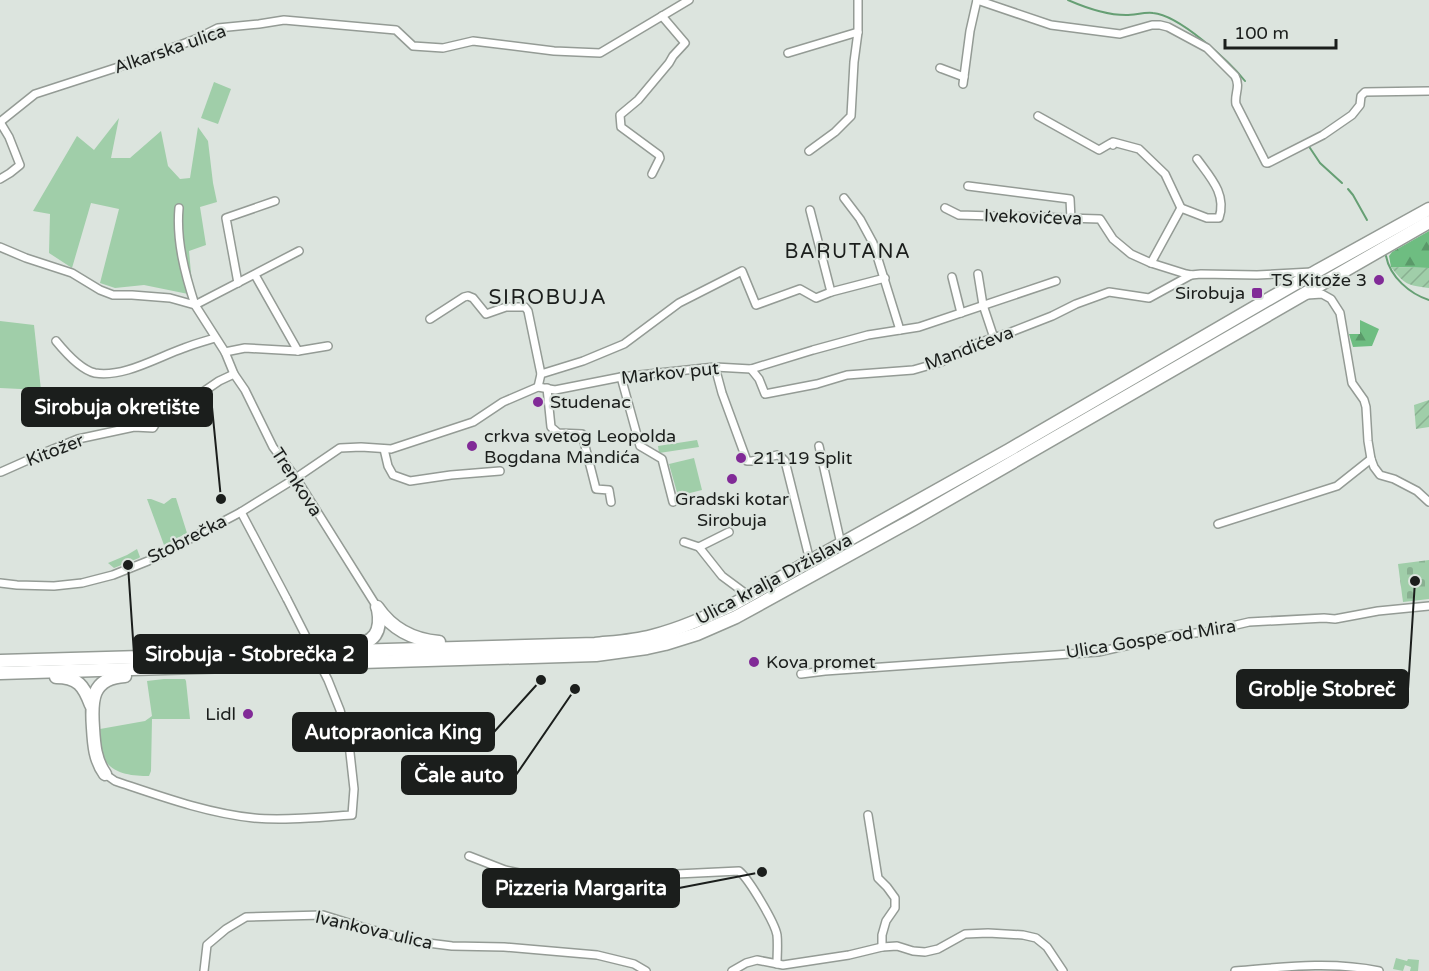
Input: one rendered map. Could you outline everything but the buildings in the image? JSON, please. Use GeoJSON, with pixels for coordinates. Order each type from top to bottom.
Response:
{"type":"FeatureCollection","features":[{"type":"Feature","properties":{"kind":"highway","name":"Ulica kralja Držislava"},"geometry":{"type":"LineString","coordinates":[[0,661],[596,644],[650,637],[701,620],[749,596],[1429,209]]}},
{"type":"Feature","properties":{"kind":"highway","name":"Ulica kralja Držislava"},"geometry":{"type":"LineString","coordinates":[[0,673],[596,655],[647,648],[697,634],[736,617],[914,519],[1429,222]]}},
{"type":"Feature","properties":{"kind":"highway"},"geometry":{"type":"LineString","coordinates":[[377,608],[385,619],[406,634],[428,641],[454,642],[460,647]]}},
{"type":"Feature","properties":{"kind":"highway"},"geometry":{"type":"LineString","coordinates":[[326,651],[332,646],[359,645],[374,636],[379,628],[380,620],[377,608]]}},
{"type":"Feature","properties":{"kind":"highway"},"geometry":{"type":"LineString","coordinates":[[105,774],[99,766],[94,743],[92,705],[98,687],[114,676],[148,675],[163,668]]}},
{"type":"Feature","properties":{"kind":"highway"},"geometry":{"type":"LineString","coordinates":[[42,671],[49,676],[67,677],[81,684],[92,705]]}},
{"type":"Feature","properties":{"kind":"street","name":"Alkarska ulica"},"geometry":{"type":"LineString","coordinates":[[0,122],[35,94],[140,60],[196,39],[218,28],[284,20],[396,30],[413,46],[443,48],[473,41],[554,51],[600,53],[689,0]]}},
{"type":"Feature","properties":{"kind":"street"},"geometry":{"type":"LineString","coordinates":[[810,151],[851,116],[858,32],[858,0]]}},
{"type":"Feature","properties":{"kind":"street"},"geometry":{"type":"LineString","coordinates":[[940,68],[964,80],[970,31],[977,0],[1051,25],[1085,30],[1120,34],[1152,25],[1168,27],[1207,48],[1235,76],[1239,87],[1236,104],[1266,163],[1323,135],[1352,115],[1360,105],[1361,96],[1365,92],[1429,91]]}},
{"type":"Feature","properties":{"kind":"street"},"geometry":{"type":"LineString","coordinates":[[652,174],[660,158],[658,154],[621,127],[620,115],[638,100],[685,43],[662,16]]}},
{"type":"Feature","properties":{"kind":"street"},"geometry":{"type":"LineString","coordinates":[[788,53],[858,32]]}},
{"type":"Feature","properties":{"kind":"street"},"geometry":{"type":"LineString","coordinates":[[1038,116],[1099,150],[1111,142],[1113,145],[1113,142],[1139,149],[1165,174],[1180,208],[1207,218],[1219,218],[1221,195],[1197,159]]}},
{"type":"Feature","properties":{"kind":"street"},"geometry":{"type":"LineString","coordinates":[[0,122],[9,137],[20,165],[0,179]]}},
{"type":"Feature","properties":{"kind":"street","name":"Ivekovićeva"},"geometry":{"type":"LineString","coordinates":[[968,186],[1070,198],[1071,219]]}},
{"type":"Feature","properties":{"kind":"street"},"geometry":{"type":"LineString","coordinates":[[844,198],[860,219],[873,243],[900,330]]}},
{"type":"Feature","properties":{"kind":"street"},"geometry":{"type":"LineString","coordinates":[[238,283],[226,218],[275,201]]}},
{"type":"Feature","properties":{"kind":"street","name":"Trenkova"},"geometry":{"type":"LineString","coordinates":[[179,208],[178,222],[184,271],[195,305],[225,352],[234,374],[245,390],[273,447],[296,478],[377,608]]}},
{"type":"Feature","properties":{"kind":"street","name":"Ivekovićeva"},"geometry":{"type":"LineString","coordinates":[[945,208],[960,215],[1100,219],[1113,239],[1131,254],[1151,263],[1191,275],[1317,272]]}},
{"type":"Feature","properties":{"kind":"street"},"geometry":{"type":"LineString","coordinates":[[1151,263],[1180,208]]}},
{"type":"Feature","properties":{"kind":"street"},"geometry":{"type":"LineString","coordinates":[[810,210],[831,292]]}},
{"type":"Feature","properties":{"kind":"street"},"geometry":{"type":"LineString","coordinates":[[0,247],[72,273],[100,291],[112,295],[170,298],[195,305],[299,251]]}},
{"type":"Feature","properties":{"kind":"street"},"geometry":{"type":"LineString","coordinates":[[541,374],[624,344],[679,303],[742,271],[756,305],[800,289],[816,298],[885,278]]}},
{"type":"Feature","properties":{"kind":"street"},"geometry":{"type":"LineString","coordinates":[[255,274],[298,351]]}},
{"type":"Feature","properties":{"kind":"street"},"geometry":{"type":"LineString","coordinates":[[978,274],[983,305],[994,338]]}},
{"type":"Feature","properties":{"kind":"street","name":"Mandićeva"},"geometry":{"type":"LineString","coordinates":[[751,369],[765,394],[818,384],[847,375],[913,370],[941,362],[975,344],[1109,292],[1149,298],[1191,275]]}},
{"type":"Feature","properties":{"kind":"street"},"geometry":{"type":"LineString","coordinates":[[952,278],[961,312]]}},
{"type":"Feature","properties":{"kind":"street","name":"Markov put"},"geometry":{"type":"LineString","coordinates":[[296,478],[340,448],[391,449],[473,422],[503,402],[537,387],[555,390],[621,377],[716,367],[751,369],[857,338],[920,327],[1056,281]]}},
{"type":"Feature","properties":{"kind":"street"},"geometry":{"type":"LineString","coordinates":[[1298,296],[1322,294],[1331,298],[1340,313],[1352,383],[1366,407],[1368,441],[1374,467],[1380,475],[1394,479],[1417,491],[1429,501]]}},
{"type":"Feature","properties":{"kind":"street"},"geometry":{"type":"LineString","coordinates":[[430,319],[468,296],[486,314],[506,307],[525,307],[528,311],[541,374],[537,387]]}},
{"type":"Feature","properties":{"kind":"street"},"geometry":{"type":"LineString","coordinates":[[56,341],[71,358],[94,373],[115,373],[215,338]]}},
{"type":"Feature","properties":{"kind":"street"},"geometry":{"type":"LineString","coordinates":[[225,352],[245,348],[298,351],[328,346]]}},
{"type":"Feature","properties":{"kind":"street"},"geometry":{"type":"LineString","coordinates":[[716,367],[722,393],[747,461],[777,455],[785,461],[810,562]]}},
{"type":"Feature","properties":{"kind":"street","name":"Kitožer"},"geometry":{"type":"LineString","coordinates":[[1,472],[78,439],[134,427],[153,428],[161,415],[234,374]]}},
{"type":"Feature","properties":{"kind":"street"},"geometry":{"type":"LineString","coordinates":[[621,377],[640,446],[662,459],[673,502]]}},
{"type":"Feature","properties":{"kind":"street"},"geometry":{"type":"LineString","coordinates":[[547,388],[551,427],[558,433],[582,434],[596,489],[609,490],[611,502]]}},
{"type":"Feature","properties":{"kind":"street"},"geometry":{"type":"LineString","coordinates":[[819,446],[841,544]]}},
{"type":"Feature","properties":{"kind":"street"},"geometry":{"type":"LineString","coordinates":[[384,449],[393,475],[410,481],[500,471]]}},
{"type":"Feature","properties":{"kind":"street"},"geometry":{"type":"LineString","coordinates":[[1218,524],[1337,486],[1371,459]]}},
{"type":"Feature","properties":{"kind":"street","name":"Stobrečka"},"geometry":{"type":"LineString","coordinates":[[0,583],[54,586],[82,583],[112,575],[148,561],[241,512],[296,478]]}},
{"type":"Feature","properties":{"kind":"street"},"geometry":{"type":"LineString","coordinates":[[105,774],[115,780],[201,808],[255,818],[352,815],[354,789],[349,744],[340,710],[328,680],[241,512]]}},
{"type":"Feature","properties":{"kind":"street"},"geometry":{"type":"LineString","coordinates":[[699,547],[729,532]]}},
{"type":"Feature","properties":{"kind":"street"},"geometry":{"type":"LineString","coordinates":[[684,542],[699,547],[722,576],[749,596]]}},
{"type":"Feature","properties":{"kind":"street","name":"Ulica Gospe od Mira"},"geometry":{"type":"LineString","coordinates":[[801,674],[1098,652],[1174,635],[1206,632],[1249,622],[1335,619],[1378,611],[1429,606]]}},
{"type":"Feature","properties":{"kind":"street"},"geometry":{"type":"LineString","coordinates":[[868,815],[878,878],[895,898],[895,908],[886,921],[882,935],[882,947]]}},
{"type":"Feature","properties":{"kind":"street"},"geometry":{"type":"LineString","coordinates":[[469,856],[505,870],[552,880],[739,871],[748,880],[773,923],[777,936],[777,964]]}},
{"type":"Feature","properties":{"kind":"street","name":"Ivankova ulica"},"geometry":{"type":"LineString","coordinates":[[204,971],[207,945],[246,916],[323,915],[412,941],[452,946],[504,947],[597,955],[634,964],[646,971]]}},
{"type":"Feature","properties":{"kind":"street"},"geometry":{"type":"LineString","coordinates":[[732,971],[757,960],[783,965],[849,955],[882,947],[897,946],[925,952],[938,949],[965,934],[988,933],[1023,934],[1036,938],[1047,947],[1063,971]]}},
{"type":"Feature","properties":{"kind":"street"},"geometry":{"type":"LineString","coordinates":[[1235,971],[1314,965],[1378,971]]}},
{"type":"Feature","properties":{"kind":"green space"},"geometry":{"type":"Polygon","coordinates":[[[214,82],[231,89],[218,124],[201,118],[214,82]]]}},
{"type":"Feature","properties":{"kind":"green space"},"geometry":{"type":"Polygon","coordinates":[[[119,118],[111,158],[130,158],[161,131],[168,166],[180,179],[190,178],[198,127],[208,141],[217,202],[200,207],[206,245],[189,251],[193,295],[144,285],[115,288],[100,283],[119,209],[91,203],[72,268],[49,253],[50,214],[33,211],[77,136],[94,150],[119,118]]]}},
{"type":"Feature","properties":{"kind":"green space"},"geometry":{"type":"Polygon","coordinates":[[[1429,231],[1429,268],[1391,267],[1389,256],[1392,252],[1429,231]]]}},
{"type":"Feature","properties":{"kind":"green space"},"geometry":{"type":"Polygon","coordinates":[[[1391,267],[1429,268],[1429,288],[1407,283],[1391,267]]]}},
{"type":"Feature","properties":{"kind":"green space"},"geometry":{"type":"Polygon","coordinates":[[[1360,320],[1379,329],[1372,346],[1353,347],[1349,334],[1360,334],[1360,320]]]}},
{"type":"Feature","properties":{"kind":"green space"},"geometry":{"type":"Polygon","coordinates":[[[0,321],[34,325],[41,390],[0,388],[0,321]]]}},
{"type":"Feature","properties":{"kind":"green space"},"geometry":{"type":"Polygon","coordinates":[[[1429,400],[1429,427],[1416,429],[1414,405],[1429,400]]]}},
{"type":"Feature","properties":{"kind":"green space"},"geometry":{"type":"Polygon","coordinates":[[[697,440],[699,447],[659,453],[658,446],[697,440]]]}},
{"type":"Feature","properties":{"kind":"green space"},"geometry":{"type":"Polygon","coordinates":[[[694,458],[702,490],[678,496],[669,464],[694,458]]]}},
{"type":"Feature","properties":{"kind":"green space"},"geometry":{"type":"Polygon","coordinates":[[[176,498],[187,533],[164,545],[147,499],[164,504],[176,498]]]}},
{"type":"Feature","properties":{"kind":"green space"},"geometry":{"type":"Polygon","coordinates":[[[137,549],[139,558],[114,568],[108,563],[127,555],[137,549]]]}},
{"type":"Feature","properties":{"kind":"green space"},"geometry":{"type":"Polygon","coordinates":[[[1429,560],[1429,599],[1403,602],[1398,564],[1429,560]]]}},
{"type":"Feature","properties":{"kind":"green space"},"geometry":{"type":"Polygon","coordinates":[[[185,679],[190,719],[152,719],[149,776],[115,770],[105,761],[102,754],[100,729],[145,721],[152,716],[147,681],[185,679]]]}},
{"type":"Feature","properties":{"kind":"green space"},"geometry":{"type":"Polygon","coordinates":[[[1396,958],[1407,961],[1408,959],[1419,960],[1418,971],[1410,971],[1411,967],[1405,965],[1403,971],[1393,969],[1396,958]]]}},
{"type":"Feature","properties":{"kind":"waterway"},"geometry":{"type":"LineString","coordinates":[[1068,0],[1112,14],[1153,13],[1164,16],[1203,40],[1245,81]]}},
{"type":"Feature","properties":{"kind":"waterway"},"geometry":{"type":"LineString","coordinates":[[1308,145],[1320,163],[1342,183]]}},
{"type":"Feature","properties":{"kind":"waterway"},"geometry":{"type":"LineString","coordinates":[[1348,189],[1367,220]]}},
{"type":"Feature","properties":{"kind":"waterway"},"geometry":{"type":"LineString","coordinates":[[1386,256],[1396,278],[1415,294],[1429,300]]}},
{"type":"Feature","properties":{"kind":"place","name":"TS Kitože 3"},"geometry":{"type":"Point","coordinates":[1379,280]}},
{"type":"Feature","properties":{"kind":"place","name":"Sirobuja"},"geometry":{"type":"Point","coordinates":[1257,293]}},
{"type":"Feature","properties":{"kind":"place","name":"Studenac"},"geometry":{"type":"Point","coordinates":[538,402]}},
{"type":"Feature","properties":{"kind":"place","name":"crkva svetog Leopolda Bogdana Mandića"},"geometry":{"type":"Point","coordinates":[472,446]}},
{"type":"Feature","properties":{"kind":"place","name":"21119 Split"},"geometry":{"type":"Point","coordinates":[741,458]}},
{"type":"Feature","properties":{"kind":"place","name":"Gradski kotar Sirobuja"},"geometry":{"type":"Point","coordinates":[732,479]}},
{"type":"Feature","properties":{"kind":"place","name":"Sirobuja okretište"},"geometry":{"type":"Point","coordinates":[221,499]}},
{"type":"Feature","properties":{"kind":"place","name":"Sirobuja - Stobrečka 2"},"geometry":{"type":"Point","coordinates":[128,565]}},
{"type":"Feature","properties":{"kind":"place","name":"Groblje Stobreč"},"geometry":{"type":"Point","coordinates":[1415,581]}},
{"type":"Feature","properties":{"kind":"place","name":"Kova promet"},"geometry":{"type":"Point","coordinates":[754,662]}},
{"type":"Feature","properties":{"kind":"place","name":"Autopraonica King"},"geometry":{"type":"Point","coordinates":[541,680]}},
{"type":"Feature","properties":{"kind":"place","name":"Čale auto"},"geometry":{"type":"Point","coordinates":[575,689]}},
{"type":"Feature","properties":{"kind":"place","name":"Lidl"},"geometry":{"type":"Point","coordinates":[248,714]}},
{"type":"Feature","properties":{"kind":"place","name":"Pizzeria Margarita"},"geometry":{"type":"Point","coordinates":[762,872]}},
{"type":"Feature","properties":{"kind":"district","name":"BARUTANA"},"geometry":{"type":"Point","coordinates":[848,251]}},
{"type":"Feature","properties":{"kind":"district","name":"SIROBUJA"},"geometry":{"type":"Point","coordinates":[548,297]}}]}
